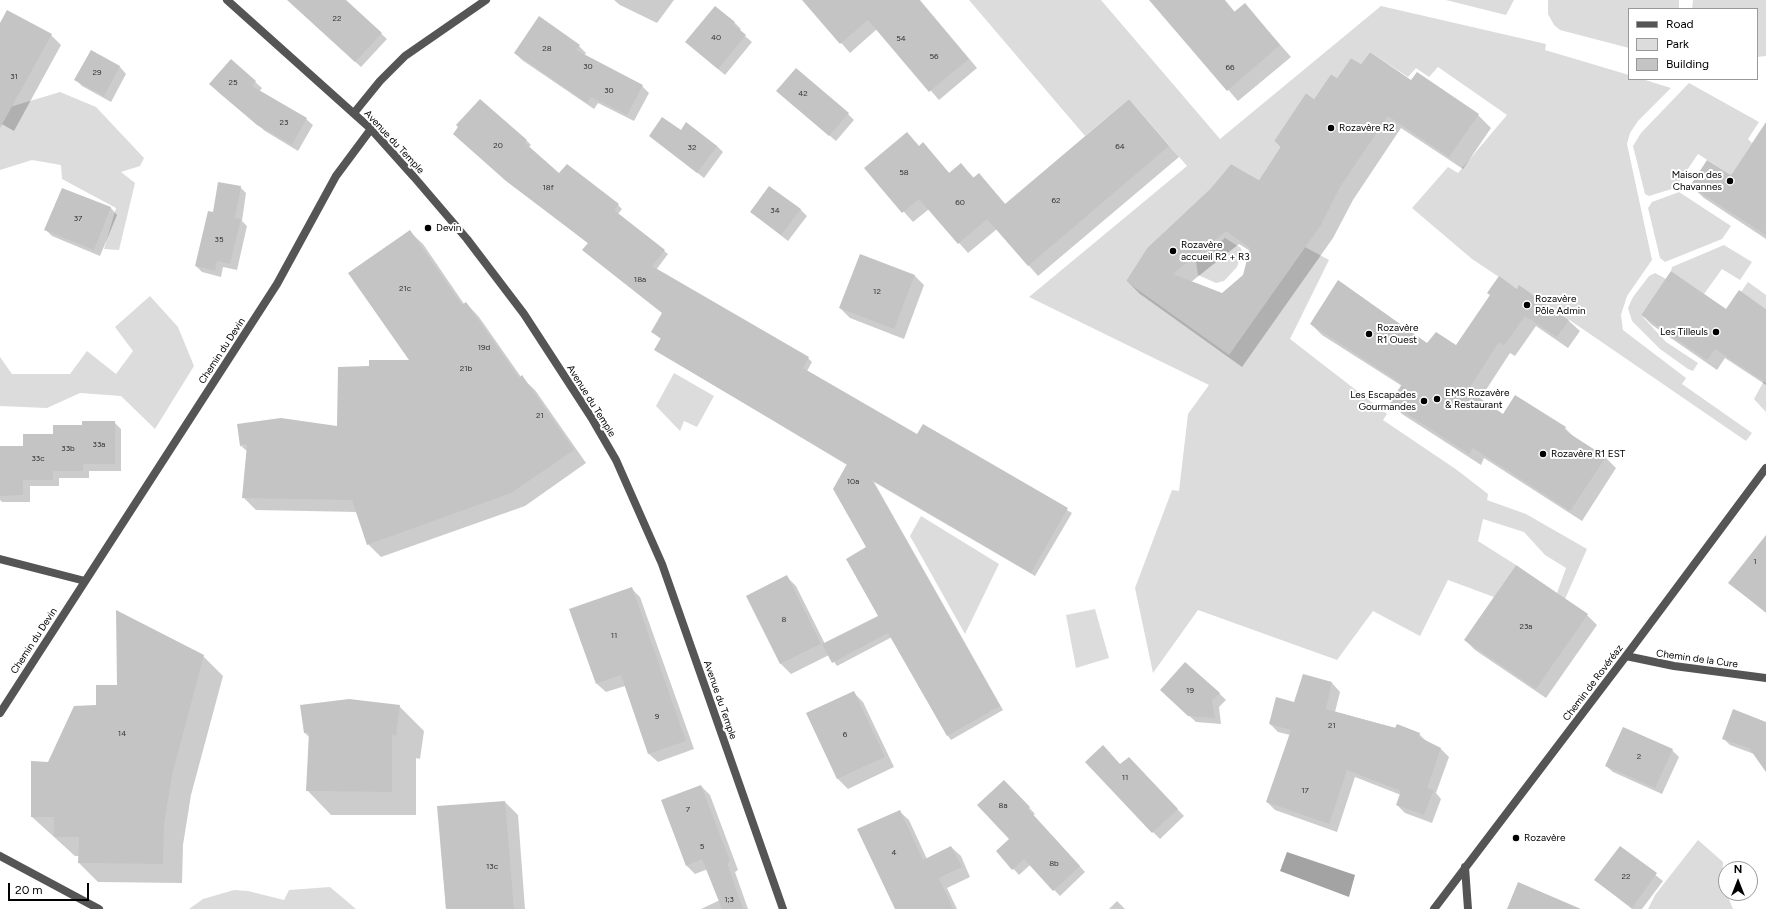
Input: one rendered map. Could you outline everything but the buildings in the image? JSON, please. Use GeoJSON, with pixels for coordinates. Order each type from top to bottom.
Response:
{"type":"FeatureCollection","features":[{"type":"Feature","properties":{"kind":"street","name":"Avenue du Temple"},"geometry":{"type":"LineString","coordinates":[[227,0],[371,129],[465,236],[524,314],[591,417],[616,460],[662,564],[783,909]]}},
{"type":"Feature","properties":{"kind":"street"},"geometry":{"type":"LineString","coordinates":[[354,113],[380,81],[405,56],[486,0]]}},
{"type":"Feature","properties":{"kind":"street","name":"Chemin du Devin"},"geometry":{"type":"LineString","coordinates":[[0,713],[277,284],[336,176],[371,129]]}},
{"type":"Feature","properties":{"kind":"street","name":"Chemin de Rovéréaz"},"geometry":{"type":"LineString","coordinates":[[1434,909],[1626,656],[1766,468]]}},
{"type":"Feature","properties":{"kind":"street"},"geometry":{"type":"LineString","coordinates":[[0,560],[85,581]]}},
{"type":"Feature","properties":{"kind":"street","name":"Chemin de la Cure"},"geometry":{"type":"LineString","coordinates":[[1626,656],[1674,666],[1766,678]]}},
{"type":"Feature","properties":{"kind":"street"},"geometry":{"type":"LineString","coordinates":[[0,856],[99,909]]}},
{"type":"Feature","properties":{"kind":"street"},"geometry":{"type":"LineString","coordinates":[[1465,867],[1468,909]]}},
{"type":"Feature","properties":{"kind":"green space"},"geometry":{"type":"Polygon","coordinates":[[[969,0],[1101,0],[1220,139],[1381,6],[1546,44],[1545,50],[1628,75],[1628,80],[1645,80],[1671,88],[1638,121],[1630,133],[1627,144],[1652,260],[1627,296],[1621,315],[1623,330],[1686,378],[1682,384],[1752,433],[1746,441],[1520,286],[1517,289],[1472,259],[1412,208],[1448,167],[1458,173],[1507,115],[1438,67],[1429,77],[1416,68],[1408,77],[1370,52],[1361,64],[1351,58],[1337,78],[1331,74],[1314,99],[1306,93],[1274,141],[1281,146],[1259,180],[1231,164],[1210,189],[1147,248],[1126,281],[1229,354],[1305,247],[1329,260],[1290,339],[1387,414],[1383,420],[1457,470],[1488,494],[1487,500],[1526,514],[1587,549],[1565,599],[1557,593],[1566,568],[1545,555],[1524,532],[1483,519],[1478,541],[1516,565],[1494,597],[1448,580],[1420,636],[1373,611],[1337,660],[1198,610],[1153,673],[1135,588],[1172,490],[1179,491],[1188,414],[1209,385],[1029,297],[1187,166],[1129,99],[1085,136],[969,0]]]}},
{"type":"Feature","properties":{"kind":"green space"},"geometry":{"type":"Polygon","coordinates":[[[1446,0],[1514,0],[1506,15],[1446,0]]]}},
{"type":"Feature","properties":{"kind":"green space"},"geometry":{"type":"Polygon","coordinates":[[[1548,0],[1679,0],[1679,8],[1628,8],[1628,48],[1560,30],[1554,25],[1548,14],[1548,0]]]}},
{"type":"Feature","properties":{"kind":"green space"},"geometry":{"type":"Polygon","coordinates":[[[1693,0],[1766,0],[1766,56],[1758,57],[1758,8],[1692,8],[1693,0]]]}},
{"type":"Feature","properties":{"kind":"green space"},"geometry":{"type":"Polygon","coordinates":[[[1689,83],[1759,122],[1748,139],[1752,143],[1731,175],[1698,154],[1675,188],[1649,196],[1645,194],[1633,146],[1641,133],[1689,83]]]}},
{"type":"Feature","properties":{"kind":"green space"},"geometry":{"type":"Polygon","coordinates":[[[60,92],[96,107],[144,158],[140,166],[121,172],[135,183],[119,250],[104,249],[116,208],[62,179],[61,165],[32,160],[0,170],[0,110],[60,92]]]}},
{"type":"Feature","properties":{"kind":"green space"},"geometry":{"type":"Polygon","coordinates":[[[1679,192],[1731,226],[1722,239],[1665,262],[1660,258],[1648,208],[1652,202],[1679,192]]]}},
{"type":"Feature","properties":{"kind":"green space"},"geometry":{"type":"Polygon","coordinates":[[[1225,238],[1241,248],[1242,252],[1237,267],[1224,281],[1216,283],[1198,275],[1196,262],[1225,238]]]}},
{"type":"Feature","properties":{"kind":"green space"},"geometry":{"type":"Polygon","coordinates":[[[1724,245],[1752,262],[1740,280],[1722,269],[1704,294],[1671,271],[1672,267],[1724,245]]]}},
{"type":"Feature","properties":{"kind":"green space"},"geometry":{"type":"Polygon","coordinates":[[[1655,273],[1666,279],[1641,315],[1666,342],[1698,363],[1693,371],[1660,349],[1632,321],[1628,308],[1633,297],[1649,276],[1655,273]]]}},
{"type":"Feature","properties":{"kind":"green space"},"geometry":{"type":"Polygon","coordinates":[[[1748,282],[1766,295],[1766,309],[1741,292],[1748,282]]]}},
{"type":"Feature","properties":{"kind":"green space"},"geometry":{"type":"Polygon","coordinates":[[[150,296],[178,327],[194,366],[155,429],[121,396],[80,393],[47,408],[0,406],[0,357],[12,374],[70,374],[87,351],[116,374],[133,351],[115,327],[150,296]]]}},
{"type":"Feature","properties":{"kind":"green space"},"geometry":{"type":"Polygon","coordinates":[[[674,373],[714,396],[697,427],[684,421],[680,431],[656,406],[674,373]]]}},
{"type":"Feature","properties":{"kind":"green space"},"geometry":{"type":"Polygon","coordinates":[[[1766,377],[1766,412],[1754,399],[1766,377]]]}},
{"type":"Feature","properties":{"kind":"green space"},"geometry":{"type":"Polygon","coordinates":[[[921,516],[999,564],[965,634],[910,536],[921,516]]]}},
{"type":"Feature","properties":{"kind":"green space"},"geometry":{"type":"Polygon","coordinates":[[[1095,609],[1109,658],[1076,668],[1066,615],[1095,609]]]}},
{"type":"Feature","properties":{"kind":"green space"},"geometry":{"type":"Polygon","coordinates":[[[1698,840],[1722,861],[1718,861],[1718,901],[1730,901],[1733,909],[1648,909],[1655,895],[1698,840]]]}},
{"type":"Feature","properties":{"kind":"green space"},"geometry":{"type":"Polygon","coordinates":[[[330,887],[356,909],[189,909],[203,899],[234,890],[248,891],[284,900],[289,890],[330,887]]]}},
{"type":"Feature","properties":{"kind":"shaded area"},"geometry":{"type":"Polygon","coordinates":[[[1287,852],[1355,875],[1349,897],[1280,871],[1287,852]]]}},
{"type":"Feature","properties":{"kind":"place","name":"Rozavère R2"},"geometry":{"type":"Point","coordinates":[1331,128]}},
{"type":"Feature","properties":{"kind":"place","name":"Maison des Chavannes"},"geometry":{"type":"Point","coordinates":[1730,181]}},
{"type":"Feature","properties":{"kind":"place","name":"Devin"},"geometry":{"type":"Point","coordinates":[428,228]}},
{"type":"Feature","properties":{"kind":"place","name":"Rozavère accueil R2 + R3"},"geometry":{"type":"Point","coordinates":[1173,251]}},
{"type":"Feature","properties":{"kind":"place","name":"Rozavère Pôle Admin"},"geometry":{"type":"Point","coordinates":[1527,305]}},
{"type":"Feature","properties":{"kind":"place","name":"Les Tilleuls"},"geometry":{"type":"Point","coordinates":[1716,332]}},
{"type":"Feature","properties":{"kind":"place","name":"Rozavère R1 Ouest"},"geometry":{"type":"Point","coordinates":[1369,334]}},
{"type":"Feature","properties":{"kind":"place","name":"EMS Rozavère & Restaurant"},"geometry":{"type":"Point","coordinates":[1437,399]}},
{"type":"Feature","properties":{"kind":"place","name":"Les Escapades Gourmandes"},"geometry":{"type":"Point","coordinates":[1424,401]}},
{"type":"Feature","properties":{"kind":"place","name":"Rozavère R1 EST"},"geometry":{"type":"Point","coordinates":[1543,454]}},
{"type":"Feature","properties":{"kind":"place","name":"Rozavère"},"geometry":{"type":"Point","coordinates":[1516,838]}}]}
